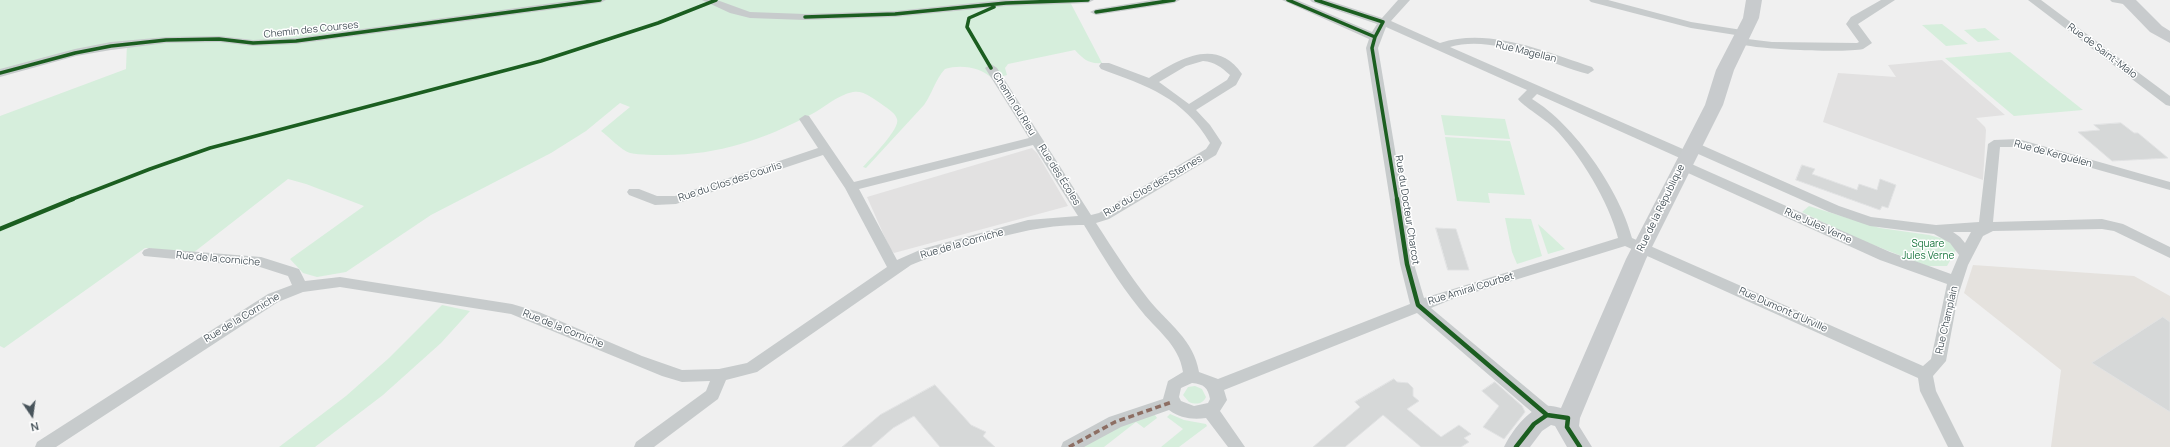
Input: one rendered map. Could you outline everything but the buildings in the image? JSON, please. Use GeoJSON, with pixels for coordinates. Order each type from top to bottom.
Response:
{"type":"FeatureCollection","features":[{"type":"Feature","properties":{"kind":"street","name":"Chemin des Courses"},"geometry":{"type":"LineString","coordinates":[[0,74],[74,53],[111,46],[194,39],[253,43],[296,41],[600,0]]}},
{"type":"Feature","properties":{"kind":"street"},"geometry":{"type":"LineString","coordinates":[[708,0],[734,11],[750,15],[798,16],[895,14],[1006,3],[1088,0]]}},
{"type":"Feature","properties":{"kind":"street"},"geometry":{"type":"LineString","coordinates":[[1096,12],[1174,0]]}},
{"type":"Feature","properties":{"kind":"street"},"geometry":{"type":"LineString","coordinates":[[1288,0],[1374,37]]}},
{"type":"Feature","properties":{"kind":"street"},"geometry":{"type":"LineString","coordinates":[[1316,0],[1383,22],[1535,90],[1687,155]]}},
{"type":"Feature","properties":{"kind":"street","name":"Rue du Docteur Charcot"},"geometry":{"type":"LineString","coordinates":[[1404,0],[1383,22],[1374,37],[1372,48],[1407,264],[1413,293],[1418,305]]}},
{"type":"Feature","properties":{"kind":"street"},"geometry":{"type":"LineString","coordinates":[[1595,0],[1772,46],[1859,47],[1866,43],[1852,24],[1856,19],[1889,0]]}},
{"type":"Feature","properties":{"kind":"street","name":"Rue de la République"},"geometry":{"type":"LineString","coordinates":[[1557,417],[1634,244],[1687,155],[1714,105],[1725,70],[1740,37],[1751,18],[1754,0]]}},
{"type":"Feature","properties":{"kind":"street","name":"Rue de Saint-Malo"},"geometry":{"type":"LineString","coordinates":[[2034,0],[2170,102]]}},
{"type":"Feature","properties":{"kind":"street"},"geometry":{"type":"LineString","coordinates":[[2124,1],[2168,36]]}},
{"type":"Feature","properties":{"kind":"street","name":"Rue Magellan"},"geometry":{"type":"LineString","coordinates":[[1440,47],[1458,42],[1501,44],[1526,50],[1588,70]]}},
{"type":"Feature","properties":{"kind":"street"},"geometry":{"type":"LineString","coordinates":[[1149,83],[1193,58],[1204,56],[1215,58],[1236,74],[1232,82],[1188,110]]}},
{"type":"Feature","properties":{"kind":"street","name":"Rue du Clos des Sternes"},"geometry":{"type":"LineString","coordinates":[[1088,221],[1104,216],[1211,152],[1216,143],[1211,133],[1169,93],[1149,83],[1105,66]]}},
{"type":"Feature","properties":{"kind":"street","name":"Chemin du Rieu"},"geometry":{"type":"LineString","coordinates":[[991,68],[1037,140]]}},
{"type":"Feature","properties":{"kind":"street"},"geometry":{"type":"LineString","coordinates":[[1535,90],[1524,99],[1549,115],[1573,140],[1622,221],[1634,244]]}},
{"type":"Feature","properties":{"kind":"street"},"geometry":{"type":"LineString","coordinates":[[805,120],[851,187],[892,264],[897,267]]}},
{"type":"Feature","properties":{"kind":"street","name":"Rue des Écoles"},"geometry":{"type":"LineString","coordinates":[[851,187],[1037,140],[1088,221],[1144,304],[1179,341],[1190,364],[1192,377]]}},
{"type":"Feature","properties":{"kind":"street","name":"Rue de Kerguélen"},"geometry":{"type":"LineString","coordinates":[[1990,227],[1986,222],[1992,153],[1994,144],[2000,142],[2018,143],[2170,186]]}},
{"type":"Feature","properties":{"kind":"street","name":"Rue du Clos des Courlis"},"geometry":{"type":"LineString","coordinates":[[634,192],[654,201],[676,200],[826,150]]}},
{"type":"Feature","properties":{"kind":"street","name":"Rue Jules Verne"},"geometry":{"type":"LineString","coordinates":[[1687,155],[1870,221],[1937,230],[1955,240],[1967,255]]}},
{"type":"Feature","properties":{"kind":"street","name":"Rue Jules Verne"},"geometry":{"type":"LineString","coordinates":[[1687,155],[1792,214],[1885,256],[1956,282]]}},
{"type":"Feature","properties":{"kind":"street"},"geometry":{"type":"LineString","coordinates":[[1792,214],[1806,198]]}},
{"type":"Feature","properties":{"kind":"street","name":"Rue de la Corniche"},"geometry":{"type":"LineString","coordinates":[[43,447],[252,310],[273,298],[300,287],[321,282],[358,284],[512,309],[534,316],[636,360],[668,372],[682,376],[718,375],[751,368],[897,267],[927,252],[1028,226],[1068,220],[1088,221]]}},
{"type":"Feature","properties":{"kind":"street","name":"Rue Jules Verne"},"geometry":{"type":"LineString","coordinates":[[1937,230],[1943,228],[2102,224],[2118,227],[2170,253]]}},
{"type":"Feature","properties":{"kind":"street","name":"Rue Champlain"},"geometry":{"type":"LineString","coordinates":[[1925,374],[1938,361],[1961,265],[1977,233],[1990,227]]}},
{"type":"Feature","properties":{"kind":"street","name":"Rue Amiral Courbet"},"geometry":{"type":"LineString","coordinates":[[1215,387],[1418,305],[1466,289],[1634,244]]}},
{"type":"Feature","properties":{"kind":"street","name":"Rue Dumont d'Urville"},"geometry":{"type":"LineString","coordinates":[[1634,244],[1925,374]]}},
{"type":"Feature","properties":{"kind":"street","name":"Rue de la corniche"},"geometry":{"type":"LineString","coordinates":[[149,254],[261,262],[294,273],[300,287]]}},
{"type":"Feature","properties":{"kind":"street"},"geometry":{"type":"LineString","coordinates":[[1418,305],[1557,417],[1567,427],[1580,447]]}},
{"type":"Feature","properties":{"kind":"street"},"geometry":{"type":"LineString","coordinates":[[1925,374],[1928,391],[1956,447]]}},
{"type":"Feature","properties":{"kind":"street"},"geometry":{"type":"LineString","coordinates":[[642,447],[712,395],[717,385],[718,375]]}},
{"type":"Feature","properties":{"kind":"street"},"geometry":{"type":"LineString","coordinates":[[1192,377],[1205,379],[1215,387],[1218,397],[1214,407],[1203,413],[1189,413],[1176,407],[1172,402],[1171,390],[1178,380],[1192,377]]}},
{"type":"Feature","properties":{"kind":"street"},"geometry":{"type":"LineString","coordinates":[[1069,447],[1115,422],[1172,402]]}},
{"type":"Feature","properties":{"kind":"street"},"geometry":{"type":"LineString","coordinates":[[1210,410],[1237,447]]}},
{"type":"Feature","properties":{"kind":"street"},"geometry":{"type":"LineString","coordinates":[[1516,447],[1534,424],[1557,417]]}},
{"type":"Feature","properties":{"kind":"shaded area"},"geometry":{"type":"Polygon","coordinates":[[[1942,60],[2005,115],[1976,118],[1986,130],[1983,180],[1823,122],[1838,73],[1896,77],[1888,65],[1942,60]]]}},
{"type":"Feature","properties":{"kind":"shaded area"},"geometry":{"type":"Polygon","coordinates":[[[1032,148],[1037,153],[1068,206],[894,253],[890,249],[867,197],[1032,148]]]}},
{"type":"Feature","properties":{"kind":"shaded area"},"geometry":{"type":"Polygon","coordinates":[[[1973,265],[2134,276],[2170,296],[2170,447],[2051,447],[2061,370],[1964,293],[1973,265]]]}},
{"type":"Feature","properties":{"kind":"green space"},"geometry":{"type":"Polygon","coordinates":[[[0,0],[1069,0],[1102,63],[1087,61],[1075,50],[1008,64],[1005,68],[1007,75],[993,79],[977,69],[958,67],[945,69],[924,105],[866,168],[863,167],[890,136],[897,123],[897,119],[896,116],[887,108],[864,93],[853,92],[842,96],[793,124],[741,144],[723,149],[685,154],[634,154],[619,146],[601,131],[630,107],[620,103],[586,131],[551,153],[431,215],[346,272],[317,277],[303,273],[290,259],[364,206],[306,184],[288,179],[193,253],[145,248],[4,348],[0,346],[0,116],[126,69],[127,42],[0,70],[0,0]]]}},
{"type":"Feature","properties":{"kind":"green space"},"geometry":{"type":"Polygon","coordinates":[[[1942,24],[1968,44],[1946,46],[1922,25],[1942,24]]]}},
{"type":"Feature","properties":{"kind":"green space"},"geometry":{"type":"Polygon","coordinates":[[[1985,28],[2000,40],[1978,42],[1964,30],[1985,28]]]}},
{"type":"Feature","properties":{"kind":"green space"},"geometry":{"type":"Polygon","coordinates":[[[2010,52],[2083,110],[2014,116],[1945,58],[2010,52]]]}},
{"type":"Feature","properties":{"kind":"green space"},"geometry":{"type":"Polygon","coordinates":[[[1441,115],[1505,119],[1510,139],[1445,135],[1441,115]]]}},
{"type":"Feature","properties":{"kind":"green space"},"geometry":{"type":"Polygon","coordinates":[[[1445,137],[1510,141],[1525,195],[1488,193],[1490,203],[1457,201],[1445,137]]]}},
{"type":"Feature","properties":{"kind":"green space","name":"Square Jules Verne"},"geometry":{"type":"Polygon","coordinates":[[[1809,206],[1880,228],[1929,235],[1948,240],[1956,250],[1947,266],[1927,266],[1853,237],[1802,212],[1809,206]]]}},
{"type":"Feature","properties":{"kind":"green space"},"geometry":{"type":"Polygon","coordinates":[[[1505,218],[1531,219],[1542,256],[1517,264],[1512,252],[1505,218]]]}},
{"type":"Feature","properties":{"kind":"green space"},"geometry":{"type":"Polygon","coordinates":[[[1538,224],[1565,249],[1548,254],[1538,224]]]}},
{"type":"Feature","properties":{"kind":"green space"},"geometry":{"type":"Polygon","coordinates":[[[442,305],[470,311],[441,343],[383,395],[315,447],[279,447],[346,396],[389,358],[442,305]]]}},
{"type":"Feature","properties":{"kind":"green space"},"geometry":{"type":"Polygon","coordinates":[[[1195,386],[1202,389],[1206,397],[1199,403],[1189,402],[1183,395],[1188,387],[1195,386]]]}},
{"type":"Feature","properties":{"kind":"green space"},"geometry":{"type":"Polygon","coordinates":[[[1153,412],[1157,418],[1144,428],[1136,422],[1104,447],[1082,447],[1106,433],[1153,412]]]}},
{"type":"Feature","properties":{"kind":"green space"},"geometry":{"type":"Polygon","coordinates":[[[1170,414],[1184,420],[1206,424],[1207,426],[1179,447],[1161,447],[1183,429],[1167,417],[1170,414]]]}},
{"type":"Feature","properties":{"kind":"marked path"},"geometry":{"type":"LineString","coordinates":[[1069,447],[1115,422],[1172,402]]}},
{"type":"Feature","properties":{"kind":"cycle path"},"geometry":{"type":"LineString","coordinates":[[0,73],[75,53],[111,46],[166,40],[219,39],[253,43],[296,41],[600,0]]}},
{"type":"Feature","properties":{"kind":"cycle path"},"geometry":{"type":"LineString","coordinates":[[0,229],[150,169],[210,148],[541,61],[658,23],[716,0]]}},
{"type":"Feature","properties":{"kind":"cycle path"},"geometry":{"type":"LineString","coordinates":[[805,17],[895,14],[1006,3],[1088,0]]}},
{"type":"Feature","properties":{"kind":"cycle path"},"geometry":{"type":"LineString","coordinates":[[1096,12],[1174,0]]}},
{"type":"Feature","properties":{"kind":"cycle path"},"geometry":{"type":"LineString","coordinates":[[1288,0],[1375,37]]}},
{"type":"Feature","properties":{"kind":"cycle path"},"geometry":{"type":"LineString","coordinates":[[1316,0],[1383,22],[1375,37],[1372,48],[1407,264],[1418,305],[1547,415]]}},
{"type":"Feature","properties":{"kind":"cycle path"},"geometry":{"type":"LineString","coordinates":[[991,68],[969,33],[967,27],[969,18],[994,7]]}},
{"type":"Feature","properties":{"kind":"cycle path"},"geometry":{"type":"LineString","coordinates":[[1516,447],[1534,424],[1547,415],[1568,418],[1567,427],[1580,447]]}}]}
